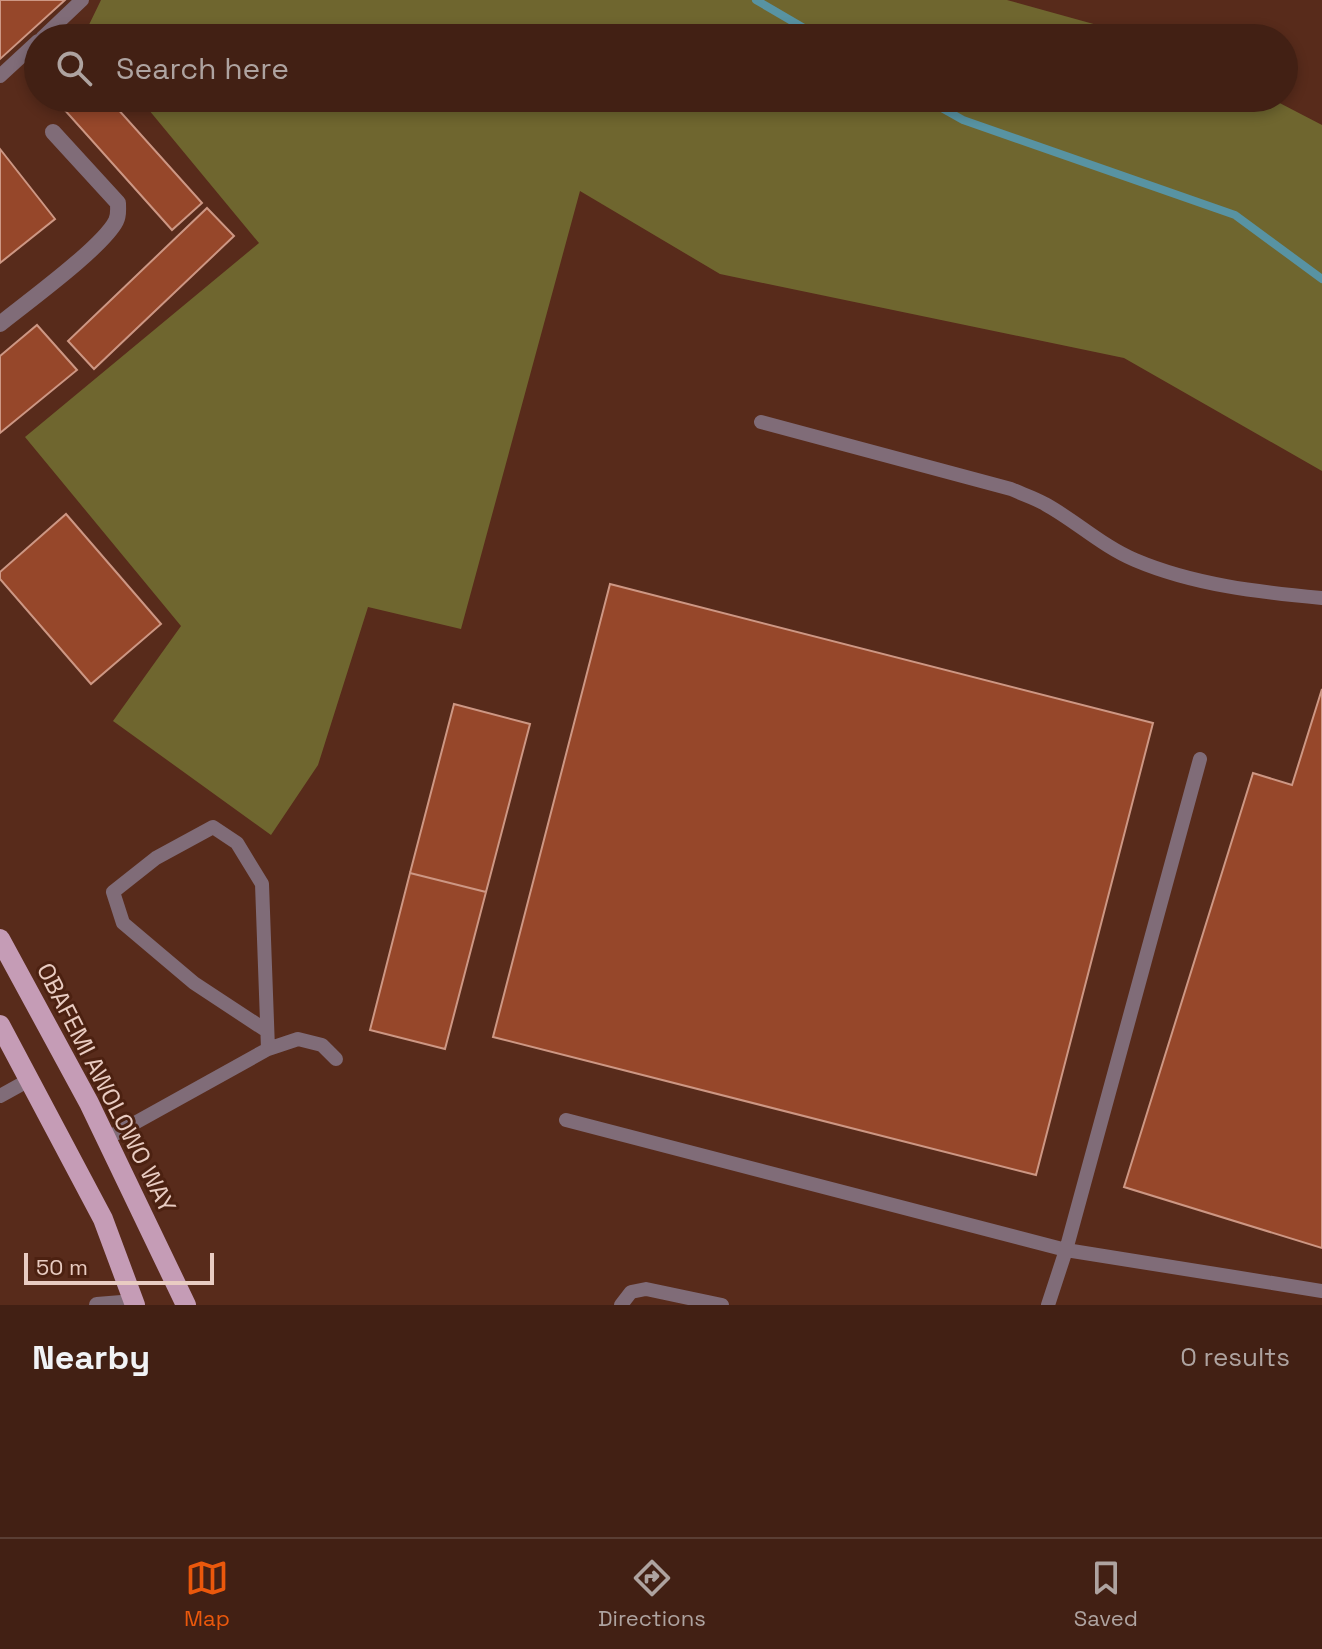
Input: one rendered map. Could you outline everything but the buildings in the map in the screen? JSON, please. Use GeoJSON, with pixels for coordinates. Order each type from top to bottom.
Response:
{"type":"FeatureCollection","features":[{"type":"Feature","properties":{"kind":"main road","name":"OBAFEMI AWOLOWO WAY"},"geometry":{"type":"LineString","coordinates":[[0,939],[106,1139],[186,1305]]}},
{"type":"Feature","properties":{"kind":"main road"},"geometry":{"type":"LineString","coordinates":[[0,1025],[103,1219],[135,1303]]}},
{"type":"Feature","properties":{"kind":"street"},"geometry":{"type":"LineString","coordinates":[[0,324],[111,230],[118,217],[118,203],[53,132]]}},
{"type":"Feature","properties":{"kind":"street"},"geometry":{"type":"LineString","coordinates":[[97,1305],[135,1303]]}},
{"type":"Feature","properties":{"kind":"lane"},"geometry":{"type":"LineString","coordinates":[[57,24],[82,0]]}},
{"type":"Feature","properties":{"kind":"lane"},"geometry":{"type":"LineString","coordinates":[[0,76],[24,54]]}},
{"type":"Feature","properties":{"kind":"lane"},"geometry":{"type":"LineString","coordinates":[[761,422],[1011,489],[1046,504],[1097,539],[1134,559],[1172,572],[1223,587],[1322,598]]}},
{"type":"Feature","properties":{"kind":"lane"},"geometry":{"type":"LineString","coordinates":[[1048,1305],[1066,1250],[1200,759]]}},
{"type":"Feature","properties":{"kind":"lane"},"geometry":{"type":"LineString","coordinates":[[267,1031],[194,983],[123,923],[113,892],[156,858],[213,827],[237,843],[262,884],[268,1049]]}},
{"type":"Feature","properties":{"kind":"lane"},"geometry":{"type":"LineString","coordinates":[[106,1139],[268,1049],[298,1039],[322,1045],[336,1059]]}},
{"type":"Feature","properties":{"kind":"lane"},"geometry":{"type":"LineString","coordinates":[[0,1096],[29,1080]]}},
{"type":"Feature","properties":{"kind":"lane"},"geometry":{"type":"LineString","coordinates":[[566,1120],[1066,1250],[1322,1291]]}},
{"type":"Feature","properties":{"kind":"lane"},"geometry":{"type":"LineString","coordinates":[[621,1305],[631,1292],[646,1289],[722,1305]]}},
{"type":"Feature","properties":{"kind":"shaded area"},"geometry":{"type":"Polygon","coordinates":[[[101,0],[1007,0],[1094,24],[89,24],[101,0]]]}},
{"type":"Feature","properties":{"kind":"shaded area"},"geometry":{"type":"Polygon","coordinates":[[[151,112],[1297,112],[1322,125],[1322,471],[1124,358],[720,274],[580,191],[461,629],[368,607],[318,765],[271,835],[113,721],[181,626],[25,437],[259,243],[151,112]]]}},
{"type":"Feature","properties":{"kind":"waterway"},"geometry":{"type":"LineString","coordinates":[[756,0],[797,24]]}},
{"type":"Feature","properties":{"kind":"waterway"},"geometry":{"type":"LineString","coordinates":[[949,112],[963,120],[1235,215],[1322,279]]}}]}
